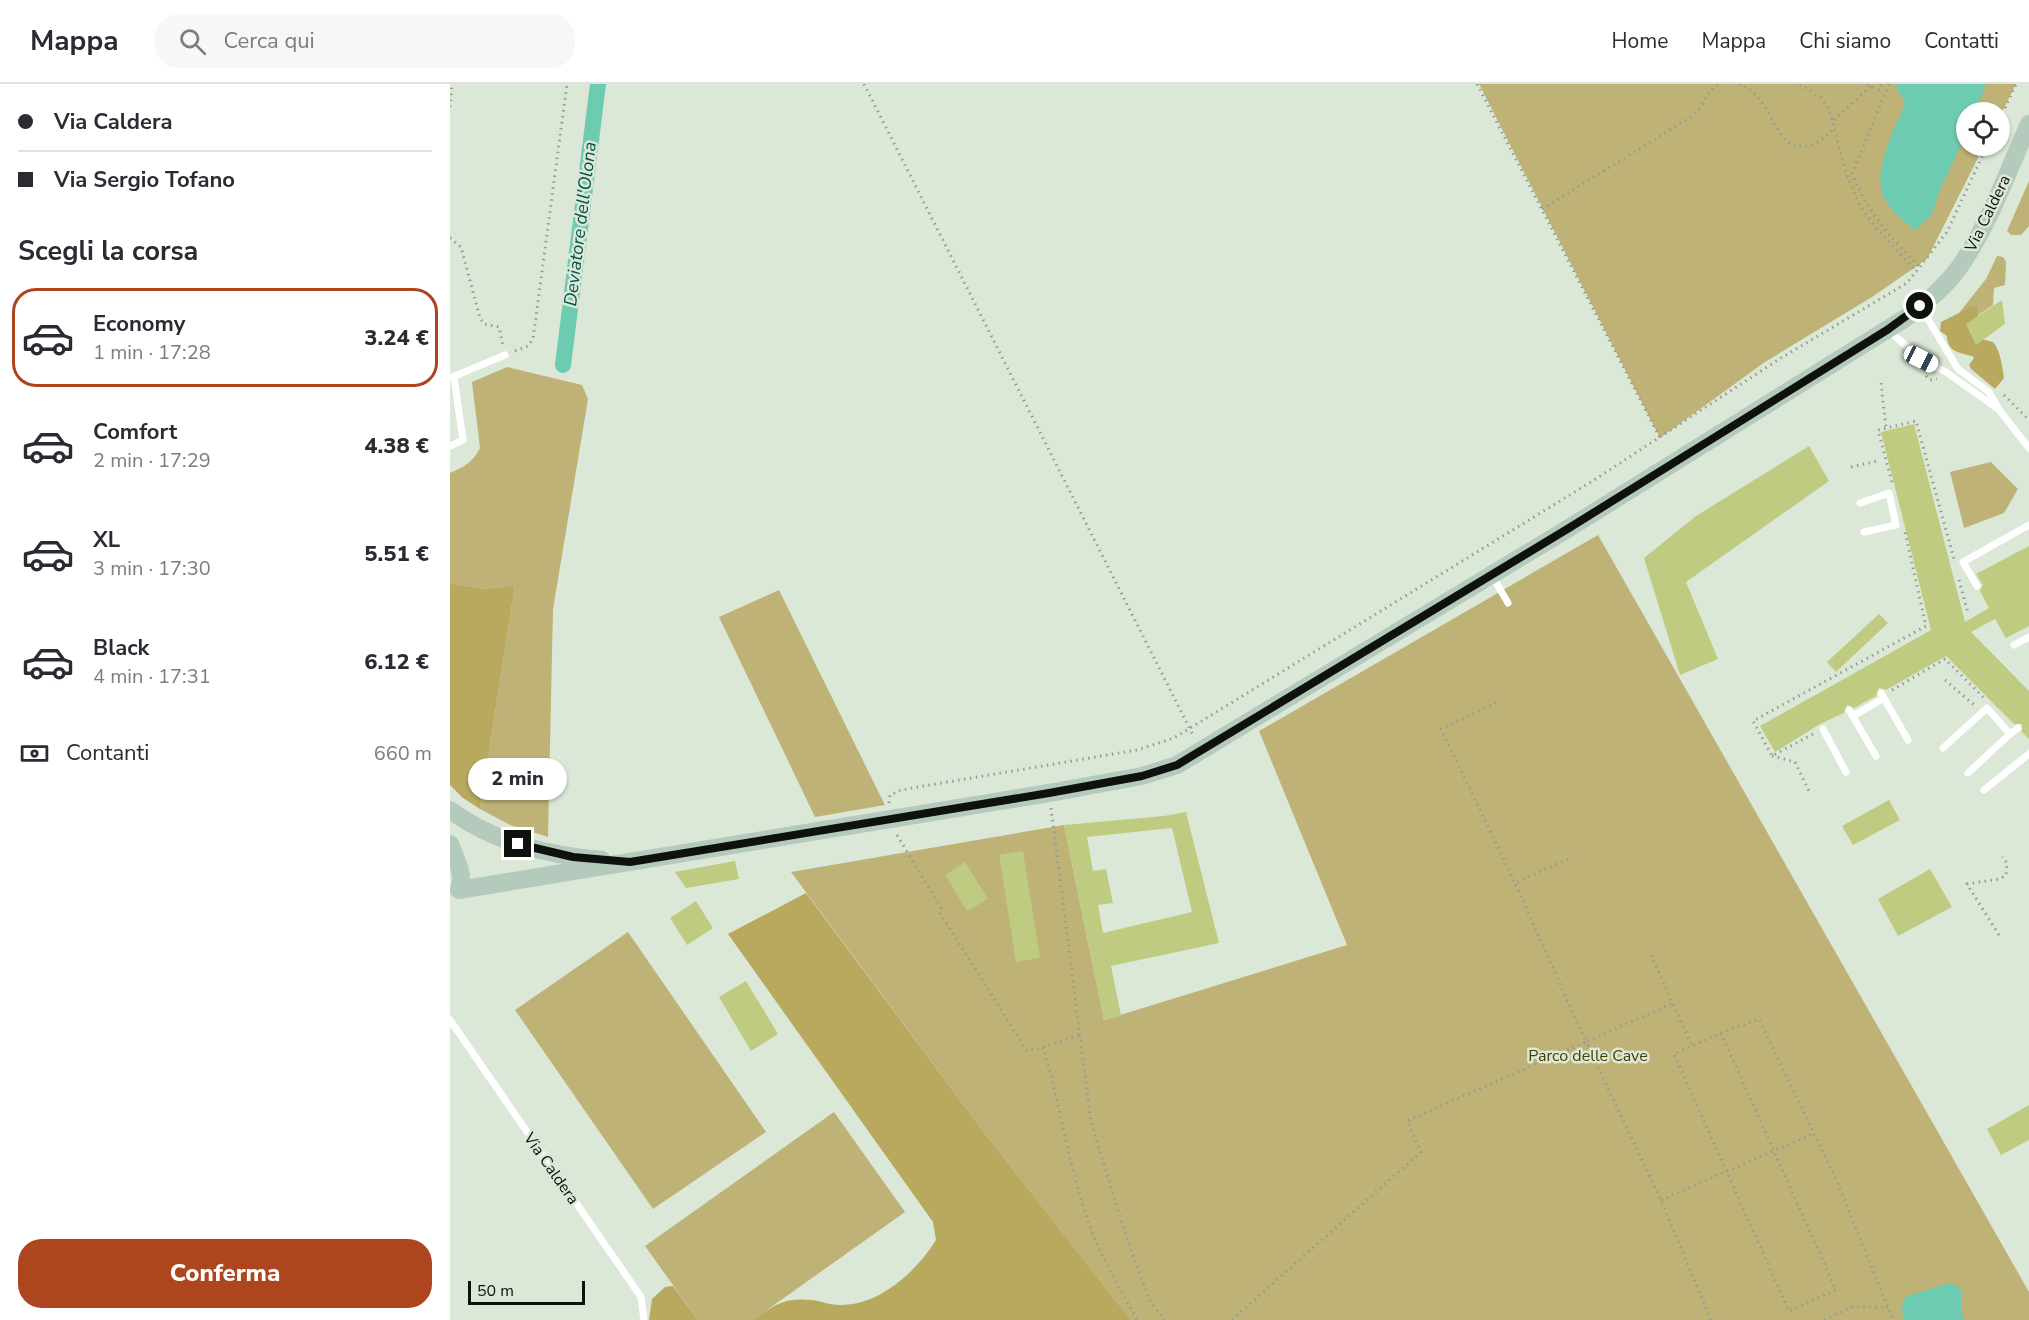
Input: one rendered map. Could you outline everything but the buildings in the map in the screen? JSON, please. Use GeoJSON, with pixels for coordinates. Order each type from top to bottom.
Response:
{"type":"FeatureCollection","features":[{"type":"Feature","properties":{"kind":"street","name":"Via Caldera"},"geometry":{"type":"LineString","coordinates":[[454,887],[630,862],[1049,793],[1142,776],[1177,765],[1491,575],[1887,330],[1920,306],[1958,269],[1976,241],[2029,124]]}},
{"type":"Feature","properties":{"kind":"street"},"geometry":{"type":"LineString","coordinates":[[450,810],[466,822],[518,844],[573,857],[630,862]]}},
{"type":"Feature","properties":{"kind":"street"},"geometry":{"type":"LineString","coordinates":[[450,844],[462,881],[454,887]]}},
{"type":"Feature","properties":{"kind":"lane"},"geometry":{"type":"LineString","coordinates":[[1920,306],[1958,369],[1989,392],[2000,411],[2029,448]]}},
{"type":"Feature","properties":{"kind":"lane"},"geometry":{"type":"LineString","coordinates":[[1887,330],[1921,359],[1946,372],[2000,411]]}},
{"type":"Feature","properties":{"kind":"lane"},"geometry":{"type":"LineString","coordinates":[[450,446],[463,440],[453,405],[452,377],[505,355]]}},
{"type":"Feature","properties":{"kind":"lane"},"geometry":{"type":"LineString","coordinates":[[1860,502],[1893,492],[1901,524],[1864,532]]}},
{"type":"Feature","properties":{"kind":"lane"},"geometry":{"type":"LineString","coordinates":[[1977,586],[1963,562],[2029,525]]}},
{"type":"Feature","properties":{"kind":"lane"},"geometry":{"type":"LineString","coordinates":[[1491,575],[1508,603]]}},
{"type":"Feature","properties":{"kind":"lane"},"geometry":{"type":"LineString","coordinates":[[2014,645],[2029,637]]}},
{"type":"Feature","properties":{"kind":"lane"},"geometry":{"type":"LineString","coordinates":[[1876,756],[1851,713],[1883,695],[1908,740]]}},
{"type":"Feature","properties":{"kind":"lane"},"geometry":{"type":"LineString","coordinates":[[1943,747],[1988,707],[2010,734]]}},
{"type":"Feature","properties":{"kind":"lane"},"geometry":{"type":"LineString","coordinates":[[1968,773],[2018,728]]}},
{"type":"Feature","properties":{"kind":"lane"},"geometry":{"type":"LineString","coordinates":[[1822,729],[1846,772]]}},
{"type":"Feature","properties":{"kind":"lane"},"geometry":{"type":"LineString","coordinates":[[1984,790],[2029,754]]}},
{"type":"Feature","properties":{"kind":"lane","name":"Via Caldera"},"geometry":{"type":"LineString","coordinates":[[450,1020],[641,1296],[644,1320]]}},
{"type":"Feature","properties":{"kind":"path"},"geometry":{"type":"LineString","coordinates":[[450,107],[452,84]]}},
{"type":"Feature","properties":{"kind":"path"},"geometry":{"type":"LineString","coordinates":[[450,238],[461,247],[480,318],[484,324],[499,327],[505,355],[528,346],[533,339],[567,84]]}},
{"type":"Feature","properties":{"kind":"path"},"geometry":{"type":"LineString","coordinates":[[864,84],[1188,728],[1196,739]]}},
{"type":"Feature","properties":{"kind":"path"},"geometry":{"type":"LineString","coordinates":[[1477,84],[1660,438]]}},
{"type":"Feature","properties":{"kind":"path"},"geometry":{"type":"LineString","coordinates":[[1542,209],[1694,115],[1703,105],[1707,92],[1720,84]]}},
{"type":"Feature","properties":{"kind":"path"},"geometry":{"type":"LineString","coordinates":[[1738,84],[1746,86],[1758,98],[1787,142],[1809,147],[1821,142],[1833,129]]}},
{"type":"Feature","properties":{"kind":"path"},"geometry":{"type":"LineString","coordinates":[[1800,84],[1821,98],[1834,120],[1833,129],[1859,204],[1875,227],[1919,270]]}},
{"type":"Feature","properties":{"kind":"path"},"geometry":{"type":"LineString","coordinates":[[1834,120],[1869,85],[1879,90],[1882,84]]}},
{"type":"Feature","properties":{"kind":"path"},"geometry":{"type":"LineString","coordinates":[[1889,84],[1852,174],[1864,204],[1919,270]]}},
{"type":"Feature","properties":{"kind":"path"},"geometry":{"type":"LineString","coordinates":[[2008,102],[2016,84]]}},
{"type":"Feature","properties":{"kind":"path"},"geometry":{"type":"LineString","coordinates":[[889,805],[891,795],[901,790],[1137,750],[1173,738],[1476,553],[1660,438],[1781,358],[1907,283],[1947,232],[1982,156]]}},
{"type":"Feature","properties":{"kind":"path"},"geometry":{"type":"LineString","coordinates":[[1926,376],[1930,380],[1939,379]]}},
{"type":"Feature","properties":{"kind":"path"},"geometry":{"type":"LineString","coordinates":[[1881,383],[1886,428]]}},
{"type":"Feature","properties":{"kind":"path"},"geometry":{"type":"LineString","coordinates":[[1893,492],[1878,430],[1917,421],[1956,568]]}},
{"type":"Feature","properties":{"kind":"path"},"geometry":{"type":"LineString","coordinates":[[1851,467],[1876,461]]}},
{"type":"Feature","properties":{"kind":"path"},"geometry":{"type":"LineString","coordinates":[[1809,790],[1795,762],[1772,756],[1753,721],[1926,626],[1901,524]]}},
{"type":"Feature","properties":{"kind":"path"},"geometry":{"type":"LineString","coordinates":[[1476,553],[1479,558]]}},
{"type":"Feature","properties":{"kind":"path"},"geometry":{"type":"LineString","coordinates":[[1959,579],[1968,613]]}},
{"type":"Feature","properties":{"kind":"path"},"geometry":{"type":"LineString","coordinates":[[1883,695],[1946,659],[1988,707]]}},
{"type":"Feature","properties":{"kind":"path"},"geometry":{"type":"LineString","coordinates":[[1945,680],[1988,707]]}},
{"type":"Feature","properties":{"kind":"path"},"geometry":{"type":"LineString","coordinates":[[1496,704],[1441,729],[1515,883],[1586,1042],[1661,1200],[1711,1320]]}},
{"type":"Feature","properties":{"kind":"path"},"geometry":{"type":"LineString","coordinates":[[1772,756],[1822,729]]}},
{"type":"Feature","properties":{"kind":"path"},"geometry":{"type":"LineString","coordinates":[[1049,793],[1091,1122],[1127,1239],[1150,1301],[1164,1320]]}},
{"type":"Feature","properties":{"kind":"path"},"geometry":{"type":"LineString","coordinates":[[892,828],[941,908],[940,913],[1027,1051],[1080,1035]]}},
{"type":"Feature","properties":{"kind":"path"},"geometry":{"type":"LineString","coordinates":[[1999,935],[1967,884],[2000,879],[2006,875],[2007,863],[2002,857]]}},
{"type":"Feature","properties":{"kind":"path"},"geometry":{"type":"LineString","coordinates":[[1515,883],[1568,859]]}},
{"type":"Feature","properties":{"kind":"path"},"geometry":{"type":"LineString","coordinates":[[1652,955],[1692,1046]]}},
{"type":"Feature","properties":{"kind":"path"},"geometry":{"type":"LineString","coordinates":[[1232,1320],[1421,1152],[1407,1121],[1673,1003]]}},
{"type":"Feature","properties":{"kind":"path"},"geometry":{"type":"LineString","coordinates":[[1721,1033],[1836,1290],[1789,1311],[1674,1054],[1721,1033],[1759,1019],[1836,1179],[1893,1320]]}},
{"type":"Feature","properties":{"kind":"path"},"geometry":{"type":"LineString","coordinates":[[1043,1047],[1054,1085],[1072,1168],[1093,1234],[1137,1320]]}},
{"type":"Feature","properties":{"kind":"path"},"geometry":{"type":"LineString","coordinates":[[1661,1200],[1815,1133]]}},
{"type":"Feature","properties":{"kind":"path"},"geometry":{"type":"LineString","coordinates":[[1824,1320],[1852,1307],[1888,1307]]}},
{"type":"Feature","properties":{"kind":"green space"},"geometry":{"type":"Polygon","coordinates":[[[1479,84],[2016,84],[2007,102],[1956,102],[1956,156],[1979,156],[1927,259],[1872,297],[1765,362],[1660,438],[1479,84]]]}},
{"type":"Feature","properties":{"kind":"green space"},"geometry":{"type":"Polygon","coordinates":[[[2029,181],[2029,226],[2021,235],[2011,235],[2007,231],[2029,181]]]}},
{"type":"Feature","properties":{"kind":"green space"},"geometry":{"type":"Polygon","coordinates":[[[1997,256],[2003,257],[2006,262],[2005,285],[1994,288],[1993,305],[1965,324],[1959,313],[1986,279],[1997,256]]]}},
{"type":"Feature","properties":{"kind":"green space"},"geometry":{"type":"Polygon","coordinates":[[[507,367],[582,385],[588,399],[553,609],[548,837],[510,825],[480,809],[515,585],[483,589],[450,583],[450,473],[468,464],[480,448],[472,382],[507,367]]]}},
{"type":"Feature","properties":{"kind":"green space"},"geometry":{"type":"Polygon","coordinates":[[[1991,462],[2018,489],[2004,513],[1964,528],[1950,472],[1991,462]]]}},
{"type":"Feature","properties":{"kind":"green space","name":"Parco delle Cave"},"geometry":{"type":"Polygon","coordinates":[[[1598,535],[2029,1292],[2029,1320],[1131,1320],[986,1135],[791,872],[1064,825],[1104,1020],[1347,945],[1259,731],[1598,535]]]}},
{"type":"Feature","properties":{"kind":"green space"},"geometry":{"type":"Polygon","coordinates":[[[779,590],[885,805],[815,817],[719,617],[779,590]]]}},
{"type":"Feature","properties":{"kind":"green space"},"geometry":{"type":"Polygon","coordinates":[[[628,932],[766,1132],[653,1209],[515,1010],[628,932]]]}},
{"type":"Feature","properties":{"kind":"green space"},"geometry":{"type":"Polygon","coordinates":[[[834,1112],[905,1212],[753,1320],[698,1320],[645,1246],[834,1112]]]}},
{"type":"Feature","properties":{"kind":"shaded area"},"geometry":{"type":"Polygon","coordinates":[[[1973,306],[1978,308],[1978,318],[1969,331],[1974,337],[1993,342],[2001,359],[2004,378],[1995,389],[1971,369],[1969,365],[1974,358],[1951,348],[1947,336],[1940,331],[1941,322],[1973,306]]]}},
{"type":"Feature","properties":{"kind":"shaded area"},"geometry":{"type":"Polygon","coordinates":[[[450,583],[483,589],[515,585],[480,809],[463,798],[450,785],[450,583]]]}},
{"type":"Feature","properties":{"kind":"shaded area"},"geometry":{"type":"Polygon","coordinates":[[[806,893],[986,1135],[1131,1320],[753,1320],[774,1306],[787,1301],[802,1299],[839,1305],[868,1300],[895,1285],[907,1275],[936,1240],[933,1222],[728,934],[806,893]]]}},
{"type":"Feature","properties":{"kind":"shaded area"},"geometry":{"type":"Polygon","coordinates":[[[673,1286],[698,1320],[649,1320],[652,1299],[665,1287],[673,1286]]]}},
{"type":"Feature","properties":{"kind":"water"},"geometry":{"type":"Polygon","coordinates":[[[1895,84],[1986,84],[1979,102],[1956,102],[1956,155],[1931,216],[1915,230],[1889,206],[1881,185],[1886,149],[1905,104],[1895,84]]]}},
{"type":"Feature","properties":{"kind":"water"},"geometry":{"type":"Polygon","coordinates":[[[1946,1284],[1957,1285],[1961,1291],[1961,1314],[1965,1320],[1903,1320],[1902,1306],[1905,1297],[1946,1284]]]}},
{"type":"Feature","properties":{"kind":"waterway","name":"Deviatore dell'Olona"},"geometry":{"type":"LineString","coordinates":[[563,365],[598,84]]}},
{"type":"Feature","properties":{"kind":"route"},"geometry":{"type":"LineString","coordinates":[[518,844],[573,857],[630,862],[1049,793],[1142,776],[1177,765],[1569,528],[1887,330],[1920,306]]}}]}
